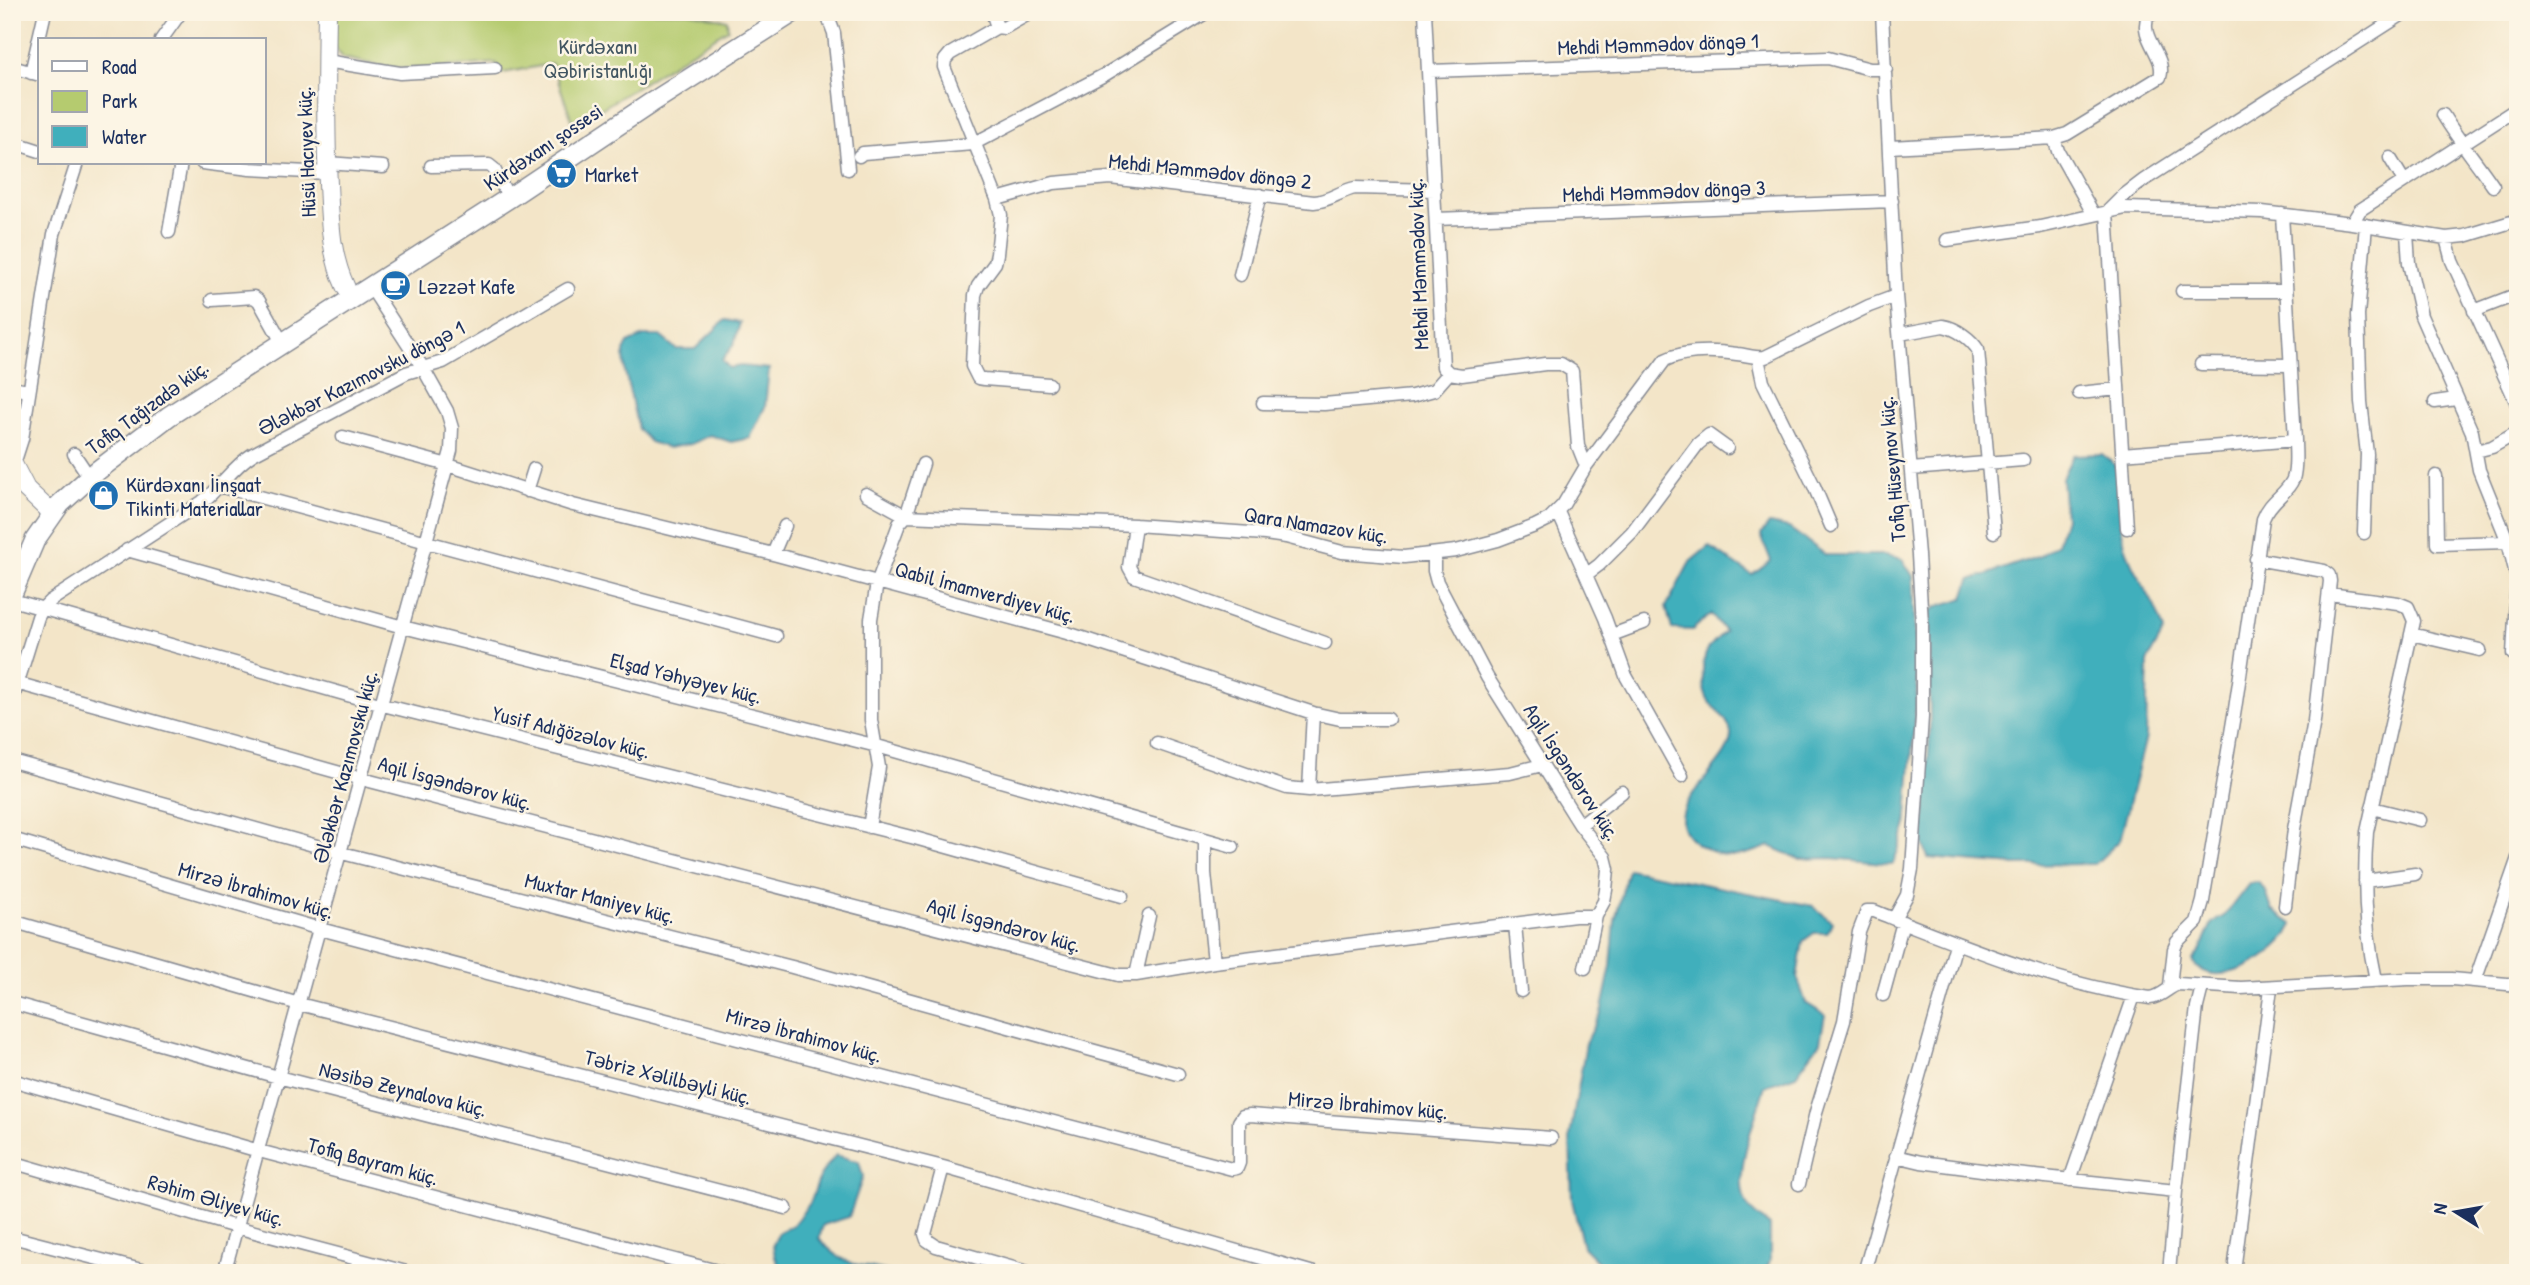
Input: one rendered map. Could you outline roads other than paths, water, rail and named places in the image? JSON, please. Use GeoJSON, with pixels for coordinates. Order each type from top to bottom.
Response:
{"type":"FeatureCollection","features":[{"type":"Feature","properties":{"kind":"main road","name":"Kürdəxanı şossesi"},"geometry":{"type":"LineString","coordinates":[[349,293],[370,286],[774,12]]}},
{"type":"Feature","properties":{"kind":"main road","name":"Kürdəxanı şossesi"},"geometry":{"type":"LineString","coordinates":[[349,293],[504,189],[648,98],[794,12]]}},
{"type":"Feature","properties":{"kind":"main road","name":"Tofiq Tağızadə küç."},"geometry":{"type":"LineString","coordinates":[[12,594],[48,510],[79,461],[349,293]]}},
{"type":"Feature","properties":{"kind":"main road","name":"Tofiq Tağızadə küç."},"geometry":{"type":"LineString","coordinates":[[12,565],[27,534],[48,510],[169,416],[349,293]]}},
{"type":"Feature","properties":{"kind":"street"},"geometry":{"type":"LineString","coordinates":[[41,38],[45,12]]}},
{"type":"Feature","properties":{"kind":"street"},"geometry":{"type":"LineString","coordinates":[[162,38],[181,12]]}},
{"type":"Feature","properties":{"kind":"street","name":"Hüsü Hacıyev küç."},"geometry":{"type":"LineString","coordinates":[[327,12],[327,168],[331,244],[338,272],[349,293]]}},
{"type":"Feature","properties":{"kind":"street"},"geometry":{"type":"LineString","coordinates":[[826,12],[834,33],[848,169]]}},
{"type":"Feature","properties":{"kind":"street"},"geometry":{"type":"LineString","coordinates":[[992,12],[997,27]]}},
{"type":"Feature","properties":{"kind":"street"},"geometry":{"type":"LineString","coordinates":[[1032,12],[1004,28],[997,27],[950,54],[944,67],[1001,215],[995,263],[978,286],[975,295],[974,373],[984,379],[1049,384]]}},
{"type":"Feature","properties":{"kind":"street"},"geometry":{"type":"LineString","coordinates":[[859,156],[863,153],[974,144],[1106,74],[1208,12]]}},
{"type":"Feature","properties":{"kind":"street","name":"Mehdi Məmmədov küç."},"geometry":{"type":"LineString","coordinates":[[1425,12],[1441,361],[1449,373],[1462,375],[1545,364],[1562,364],[1572,371],[1578,446],[1586,466]]}},
{"type":"Feature","properties":{"kind":"street","name":"Tofiq Hüseynov küç."},"geometry":{"type":"LineString","coordinates":[[1882,12],[1896,296],[1922,624],[1922,717],[1912,869],[1883,995]]}},
{"type":"Feature","properties":{"kind":"street"},"geometry":{"type":"LineString","coordinates":[[1890,147],[2054,138],[2085,125],[2161,77],[2161,67],[2145,30],[2148,16],[2156,12]]}},
{"type":"Feature","properties":{"kind":"street"},"geometry":{"type":"LineString","coordinates":[[2101,214],[2144,180],[2406,12]]}},
{"type":"Feature","properties":{"kind":"street","name":"Mehdi Məmmədov döngə 1"},"geometry":{"type":"LineString","coordinates":[[1429,71],[1828,58],[1870,69],[1886,69]]}},
{"type":"Feature","properties":{"kind":"street"},"geometry":{"type":"LineString","coordinates":[[326,61],[400,73],[495,68]]}},
{"type":"Feature","properties":{"kind":"street"},"geometry":{"type":"LineString","coordinates":[[12,67],[36,74]]}},
{"type":"Feature","properties":{"kind":"street"},"geometry":{"type":"LineString","coordinates":[[2352,223],[2360,210],[2518,108]]}},
{"type":"Feature","properties":{"kind":"street"},"geometry":{"type":"LineString","coordinates":[[2443,115],[2493,186]]}},
{"type":"Feature","properties":{"kind":"street"},"geometry":{"type":"LineString","coordinates":[[2054,138],[2058,151],[2101,214],[2118,389],[2127,528]]}},
{"type":"Feature","properties":{"kind":"street"},"geometry":{"type":"LineString","coordinates":[[12,142],[38,150]]}},
{"type":"Feature","properties":{"kind":"street"},"geometry":{"type":"LineString","coordinates":[[2390,158],[2404,181]]}},
{"type":"Feature","properties":{"kind":"street"},"geometry":{"type":"LineString","coordinates":[[48,510],[26,489],[13,463],[22,439],[54,234],[77,164]]}},
{"type":"Feature","properties":{"kind":"street"},"geometry":{"type":"LineString","coordinates":[[169,232],[181,164]]}},
{"type":"Feature","properties":{"kind":"street"},"geometry":{"type":"LineString","coordinates":[[210,164],[250,169],[383,167]]}},
{"type":"Feature","properties":{"kind":"street"},"geometry":{"type":"LineString","coordinates":[[431,166],[489,165],[494,169],[504,189]]}},
{"type":"Feature","properties":{"kind":"street","name":"Mehdi Məmmədov döngə 2"},"geometry":{"type":"LineString","coordinates":[[997,199],[1054,183],[1110,178],[1314,202],[1325,201],[1344,190],[1355,188],[1435,190]]}},
{"type":"Feature","properties":{"kind":"street"},"geometry":{"type":"LineString","coordinates":[[1240,275],[1260,195]]}},
{"type":"Feature","properties":{"kind":"street","name":"Mehdi Məmmədov döngə 3"},"geometry":{"type":"LineString","coordinates":[[1436,219],[1892,201]]}},
{"type":"Feature","properties":{"kind":"street"},"geometry":{"type":"LineString","coordinates":[[1947,240],[2040,227],[2126,208],[2282,214],[2446,238],[2465,236],[2518,220]]}},
{"type":"Feature","properties":{"kind":"street"},"geometry":{"type":"LineString","coordinates":[[2170,986],[2174,949],[2177,942],[2197,922],[2203,901],[2266,510],[2293,480],[2295,440],[2282,214]]}},
{"type":"Feature","properties":{"kind":"street"},"geometry":{"type":"LineString","coordinates":[[2364,533],[2367,454],[2361,402],[2358,315],[2366,225]]}},
{"type":"Feature","properties":{"kind":"street"},"geometry":{"type":"LineString","coordinates":[[2407,233],[2409,263],[2421,316],[2472,432],[2479,470],[2508,542],[2517,581],[2513,654]]}},
{"type":"Feature","properties":{"kind":"street"},"geometry":{"type":"LineString","coordinates":[[2446,238],[2452,261],[2518,406]]}},
{"type":"Feature","properties":{"kind":"street","name":"Ələkbər Kazımovsku küç."},"geometry":{"type":"LineString","coordinates":[[225,1273],[383,705],[453,438],[451,420],[423,368],[370,286]]}},
{"type":"Feature","properties":{"kind":"street","name":"Ələkbər Kazımovsku döngə 1"},"geometry":{"type":"LineString","coordinates":[[43,608],[202,502],[234,467],[253,454],[406,373],[443,362],[568,289]]}},
{"type":"Feature","properties":{"kind":"street"},"geometry":{"type":"LineString","coordinates":[[2182,290],[2285,291]]}},
{"type":"Feature","properties":{"kind":"street"},"geometry":{"type":"LineString","coordinates":[[2474,311],[2518,294]]}},
{"type":"Feature","properties":{"kind":"street","name":"Qara Namazov küç."},"geometry":{"type":"LineString","coordinates":[[906,516],[1135,524],[1265,534],[1296,539],[1342,552],[1378,556],[1434,555],[1499,540],[1535,526],[1558,512],[1586,466],[1665,360],[1689,353],[1733,353],[1758,358],[1775,354],[1869,306],[1896,296]]}},
{"type":"Feature","properties":{"kind":"street"},"geometry":{"type":"LineString","coordinates":[[212,300],[254,297],[278,335]]}},
{"type":"Feature","properties":{"kind":"street"},"geometry":{"type":"LineString","coordinates":[[1900,334],[1950,327],[1978,350],[1994,532]]}},
{"type":"Feature","properties":{"kind":"street"},"geometry":{"type":"LineString","coordinates":[[1758,358],[1763,382],[1831,526]]}},
{"type":"Feature","properties":{"kind":"street"},"geometry":{"type":"LineString","coordinates":[[2201,364],[2290,365]]}},
{"type":"Feature","properties":{"kind":"street"},"geometry":{"type":"LineString","coordinates":[[1263,403],[1324,404],[1412,396],[1434,390],[1449,373]]}},
{"type":"Feature","properties":{"kind":"street"},"geometry":{"type":"LineString","coordinates":[[12,388],[28,391]]}},
{"type":"Feature","properties":{"kind":"street"},"geometry":{"type":"LineString","coordinates":[[2079,393],[2118,389]]}},
{"type":"Feature","properties":{"kind":"street"},"geometry":{"type":"LineString","coordinates":[[2435,402],[2456,398]]}},
{"type":"Feature","properties":{"kind":"street"},"geometry":{"type":"LineString","coordinates":[[2476,451],[2492,447],[2518,432]]}},
{"type":"Feature","properties":{"kind":"street"},"geometry":{"type":"LineString","coordinates":[[1587,573],[1604,561],[1632,532],[1698,444],[1709,435],[1727,448]]}},
{"type":"Feature","properties":{"kind":"street","name":"Qabil İmamverdiyev küç."},"geometry":{"type":"LineString","coordinates":[[344,437],[448,465],[573,505],[773,554],[1067,633],[1313,713],[1340,719],[1388,719]]}},
{"type":"Feature","properties":{"kind":"street"},"geometry":{"type":"LineString","coordinates":[[2122,454],[2295,440]]}},
{"type":"Feature","properties":{"kind":"street"},"geometry":{"type":"LineString","coordinates":[[1911,469],[2022,460]]}},
{"type":"Feature","properties":{"kind":"street"},"geometry":{"type":"LineString","coordinates":[[869,827],[879,767],[871,720],[870,634],[877,583],[899,524],[906,516],[923,464]]}},
{"type":"Feature","properties":{"kind":"street"},"geometry":{"type":"LineString","coordinates":[[527,491],[534,469]]}},
{"type":"Feature","properties":{"kind":"street"},"geometry":{"type":"LineString","coordinates":[[2436,476],[2437,544],[2508,542]]}},
{"type":"Feature","properties":{"kind":"street"},"geometry":{"type":"LineString","coordinates":[[219,486],[776,636]]}},
{"type":"Feature","properties":{"kind":"street"},"geometry":{"type":"LineString","coordinates":[[866,494],[906,516]]}},
{"type":"Feature","properties":{"kind":"street"},"geometry":{"type":"LineString","coordinates":[[1558,512],[1587,573],[1626,676],[1682,776]]}},
{"type":"Feature","properties":{"kind":"street"},"geometry":{"type":"LineString","coordinates":[[1135,524],[1129,567],[1134,576],[1325,643]]}},
{"type":"Feature","properties":{"kind":"street"},"geometry":{"type":"LineString","coordinates":[[773,554],[785,526]]}},
{"type":"Feature","properties":{"kind":"street","name":"Elşad Yəhyəyev küç."},"geometry":{"type":"LineString","coordinates":[[127,550],[403,627],[877,746],[1233,847]]}},
{"type":"Feature","properties":{"kind":"street","name":"Aqil İsgəndərov küç."},"geometry":{"type":"LineString","coordinates":[[16,683],[362,779],[1118,975],[1136,975],[1214,962],[1596,916],[1604,901],[1607,863],[1605,857],[1580,825],[1487,677],[1445,600],[1434,571],[1434,555]]}},
{"type":"Feature","properties":{"kind":"street"},"geometry":{"type":"LineString","coordinates":[[2256,559],[2324,571],[2329,575],[2330,581],[2315,710],[2294,829],[2285,906]]}},
{"type":"Feature","properties":{"kind":"street"},"geometry":{"type":"LineString","coordinates":[[2329,594],[2398,603],[2408,607],[2414,621],[2367,832],[2367,934],[2376,980]]}},
{"type":"Feature","properties":{"kind":"street","name":"Yusif Adığözəlov küç."},"geometry":{"type":"LineString","coordinates":[[12,600],[383,705],[869,827],[1122,896]]}},
{"type":"Feature","properties":{"kind":"street"},"geometry":{"type":"LineString","coordinates":[[12,701],[43,608]]}},
{"type":"Feature","properties":{"kind":"street"},"geometry":{"type":"LineString","coordinates":[[1612,635],[1644,623]]}},
{"type":"Feature","properties":{"kind":"street"},"geometry":{"type":"LineString","coordinates":[[2411,634],[2480,650]]}},
{"type":"Feature","properties":{"kind":"street"},"geometry":{"type":"LineString","coordinates":[[1309,790],[1313,713]]}},
{"type":"Feature","properties":{"kind":"street"},"geometry":{"type":"LineString","coordinates":[[1157,743],[1287,788],[1309,790],[1510,773],[1542,765]]}},
{"type":"Feature","properties":{"kind":"street","name":"Muxtar Maniyev küç."},"geometry":{"type":"LineString","coordinates":[[12,761],[342,853],[792,967],[1178,1074]]}},
{"type":"Feature","properties":{"kind":"street"},"geometry":{"type":"LineString","coordinates":[[1580,825],[1622,792]]}},
{"type":"Feature","properties":{"kind":"street"},"geometry":{"type":"LineString","coordinates":[[2372,808],[2420,820]]}},
{"type":"Feature","properties":{"kind":"street","name":"Mirzə İbrahimov küç."},"geometry":{"type":"LineString","coordinates":[[12,839],[320,929],[1232,1169],[1237,1168],[1239,1163],[1239,1122],[1243,1116],[1250,1115],[1551,1138]]}},
{"type":"Feature","properties":{"kind":"street"},"geometry":{"type":"LineString","coordinates":[[1205,840],[1205,873],[1214,962]]}},
{"type":"Feature","properties":{"kind":"street"},"geometry":{"type":"LineString","coordinates":[[2474,981],[2518,858]]}},
{"type":"Feature","properties":{"kind":"street"},"geometry":{"type":"LineString","coordinates":[[2365,881],[2415,874]]}},
{"type":"Feature","properties":{"kind":"street"},"geometry":{"type":"LineString","coordinates":[[1799,1184],[1816,1112],[1844,1021],[1863,918],[1867,911],[1874,911],[1956,944],[2064,978],[2134,996],[2156,998],[2170,986],[2178,984],[2224,989],[2376,980],[2474,981],[2518,985]]}},
{"type":"Feature","properties":{"kind":"street"},"geometry":{"type":"LineString","coordinates":[[1136,975],[1149,916]]}},
{"type":"Feature","properties":{"kind":"street"},"geometry":{"type":"LineString","coordinates":[[1585,968],[1596,916]]}},
{"type":"Feature","properties":{"kind":"street","name":"Təbriz Xəlilbəyli küç."},"geometry":{"type":"LineString","coordinates":[[12,921],[299,1003],[943,1167],[1314,1273]]}},
{"type":"Feature","properties":{"kind":"street"},"geometry":{"type":"LineString","coordinates":[[1515,924],[1521,991]]}},
{"type":"Feature","properties":{"kind":"street"},"geometry":{"type":"LineString","coordinates":[[1864,1273],[1956,944]]}},
{"type":"Feature","properties":{"kind":"street"},"geometry":{"type":"LineString","coordinates":[[2169,1273],[2197,1007],[2202,987]]}},
{"type":"Feature","properties":{"kind":"street"},"geometry":{"type":"LineString","coordinates":[[2235,1263],[2271,988]]}},
{"type":"Feature","properties":{"kind":"street"},"geometry":{"type":"LineString","coordinates":[[2070,1180],[2134,996]]}},
{"type":"Feature","properties":{"kind":"street","name":"Nəsibə Zeynalova küç."},"geometry":{"type":"LineString","coordinates":[[12,1003],[278,1077],[786,1208]]}},
{"type":"Feature","properties":{"kind":"street","name":"Tofiq Bayram küç."},"geometry":{"type":"LineString","coordinates":[[12,1080],[259,1151],[725,1273]]}},
{"type":"Feature","properties":{"kind":"street"},"geometry":{"type":"LineString","coordinates":[[1896,1156],[1921,1162],[2176,1191]]}},
{"type":"Feature","properties":{"kind":"street","name":"Rəhim Əliyev küç."},"geometry":{"type":"LineString","coordinates":[[12,1162],[236,1227],[410,1273]]}},
{"type":"Feature","properties":{"kind":"street"},"geometry":{"type":"LineString","coordinates":[[943,1167],[925,1234],[927,1240],[936,1246],[1031,1273]]}},
{"type":"Feature","properties":{"kind":"street"},"geometry":{"type":"LineString","coordinates":[[12,1237],[153,1273]]}},
{"type":"Feature","properties":{"kind":"water"},"geometry":{"type":"Polygon","coordinates":[[[725,320],[740,323],[734,344],[722,360],[729,368],[741,366],[769,369],[765,407],[750,438],[731,442],[710,435],[691,444],[668,448],[650,442],[638,429],[625,371],[624,351],[628,343],[644,336],[660,336],[676,349],[695,349],[725,320]]]}},
{"type":"Feature","properties":{"kind":"water"},"geometry":{"type":"Polygon","coordinates":[[[2102,454],[2116,466],[2125,546],[2164,631],[2148,660],[2146,737],[2120,840],[2095,864],[2015,865],[1928,858],[1923,843],[1930,731],[1929,613],[1941,605],[1964,598],[1970,580],[2040,556],[2057,544],[2065,518],[2062,478],[2073,455],[2102,454]]]}},
{"type":"Feature","properties":{"kind":"water"},"geometry":{"type":"Polygon","coordinates":[[[1769,524],[1789,528],[1826,555],[1885,555],[1902,559],[1913,576],[1917,689],[1906,828],[1893,864],[1831,858],[1799,859],[1770,846],[1742,855],[1726,856],[1699,845],[1685,832],[1682,818],[1687,804],[1720,760],[1728,746],[1731,733],[1725,720],[1707,698],[1703,678],[1707,651],[1725,631],[1711,614],[1692,630],[1672,629],[1666,607],[1690,562],[1709,546],[1752,575],[1771,561],[1761,535],[1769,524]]]}},
{"type":"Feature","properties":{"kind":"water"},"geometry":{"type":"Polygon","coordinates":[[[1628,869],[1813,906],[1832,922],[1827,933],[1814,933],[1803,941],[1797,977],[1806,1003],[1825,1015],[1820,1042],[1796,1075],[1765,1086],[1746,1148],[1742,1181],[1744,1196],[1751,1211],[1770,1226],[1770,1261],[1764,1273],[1632,1273],[1601,1265],[1583,1247],[1572,1200],[1570,1136],[1586,1043],[1601,1013],[1611,966],[1615,921],[1628,869]]]}},
{"type":"Feature","properties":{"kind":"water"},"geometry":{"type":"Polygon","coordinates":[[[2258,882],[2266,892],[2272,910],[2292,924],[2287,935],[2277,947],[2247,967],[2230,973],[2215,974],[2202,970],[2193,960],[2212,923],[2224,916],[2249,884],[2258,882]]]}},
{"type":"Feature","properties":{"kind":"water"},"geometry":{"type":"Polygon","coordinates":[[[836,1155],[859,1162],[863,1176],[849,1217],[823,1225],[819,1239],[846,1261],[894,1273],[782,1273],[773,1245],[779,1232],[793,1225],[810,1203],[821,1174],[836,1155]]]}},
{"type":"Feature","properties":{"kind":"place","name":"Market"},"geometry":{"type":"Point","coordinates":[562,174]}},
{"type":"Feature","properties":{"kind":"place","name":"Ləzzət Kafe"},"geometry":{"type":"Point","coordinates":[396,286]}},
{"type":"Feature","properties":{"kind":"place","name":"Kürdəxanı İinşaat Tikinti Materiallar"},"geometry":{"type":"Point","coordinates":[103,496]}},
{"type":"Feature","properties":{"kind":"park label","name":"Kürdəxanı Qəbiristanlığı"},"geometry":{"type":"Point","coordinates":[598,58]}}]}
